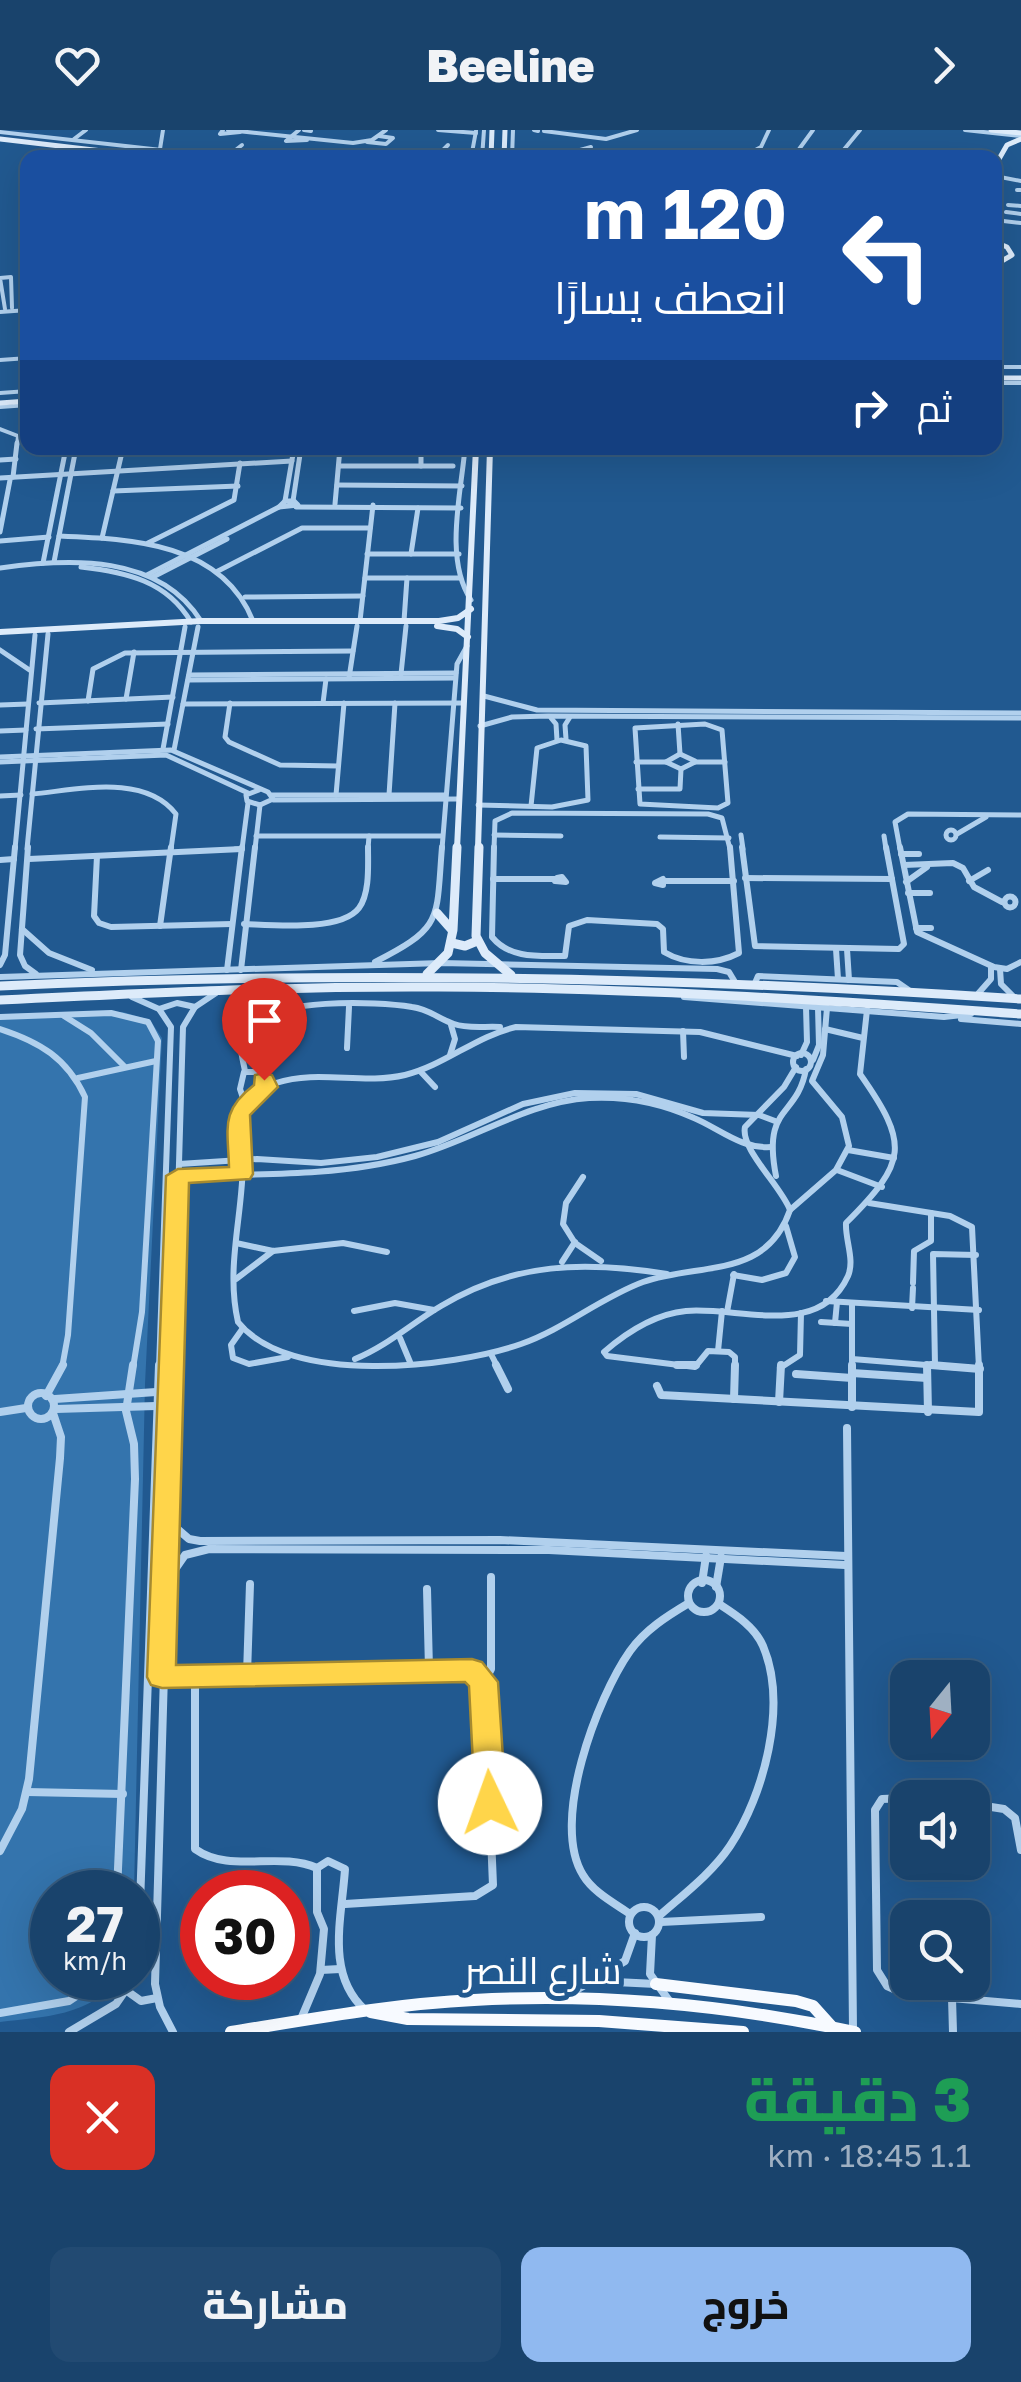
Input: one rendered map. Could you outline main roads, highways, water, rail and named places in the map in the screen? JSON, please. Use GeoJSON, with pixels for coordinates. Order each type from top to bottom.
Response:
{"type":"FeatureCollection","features":[{"type":"Feature","properties":{"kind":"main road"},"geometry":{"type":"LineString","coordinates":[[656,1984],[796,2001],[813,2006],[832,2026]]}},
{"type":"Feature","properties":{"kind":"main road","name":"شارع النصر"},"geometry":{"type":"LineString","coordinates":[[231,2032],[450,2002],[561,2000],[672,2004],[854,2032]]}},
{"type":"Feature","properties":{"kind":"main road"},"geometry":{"type":"LineString","coordinates":[[366,2011],[408,2020],[599,2021],[743,2032]]}}]}
